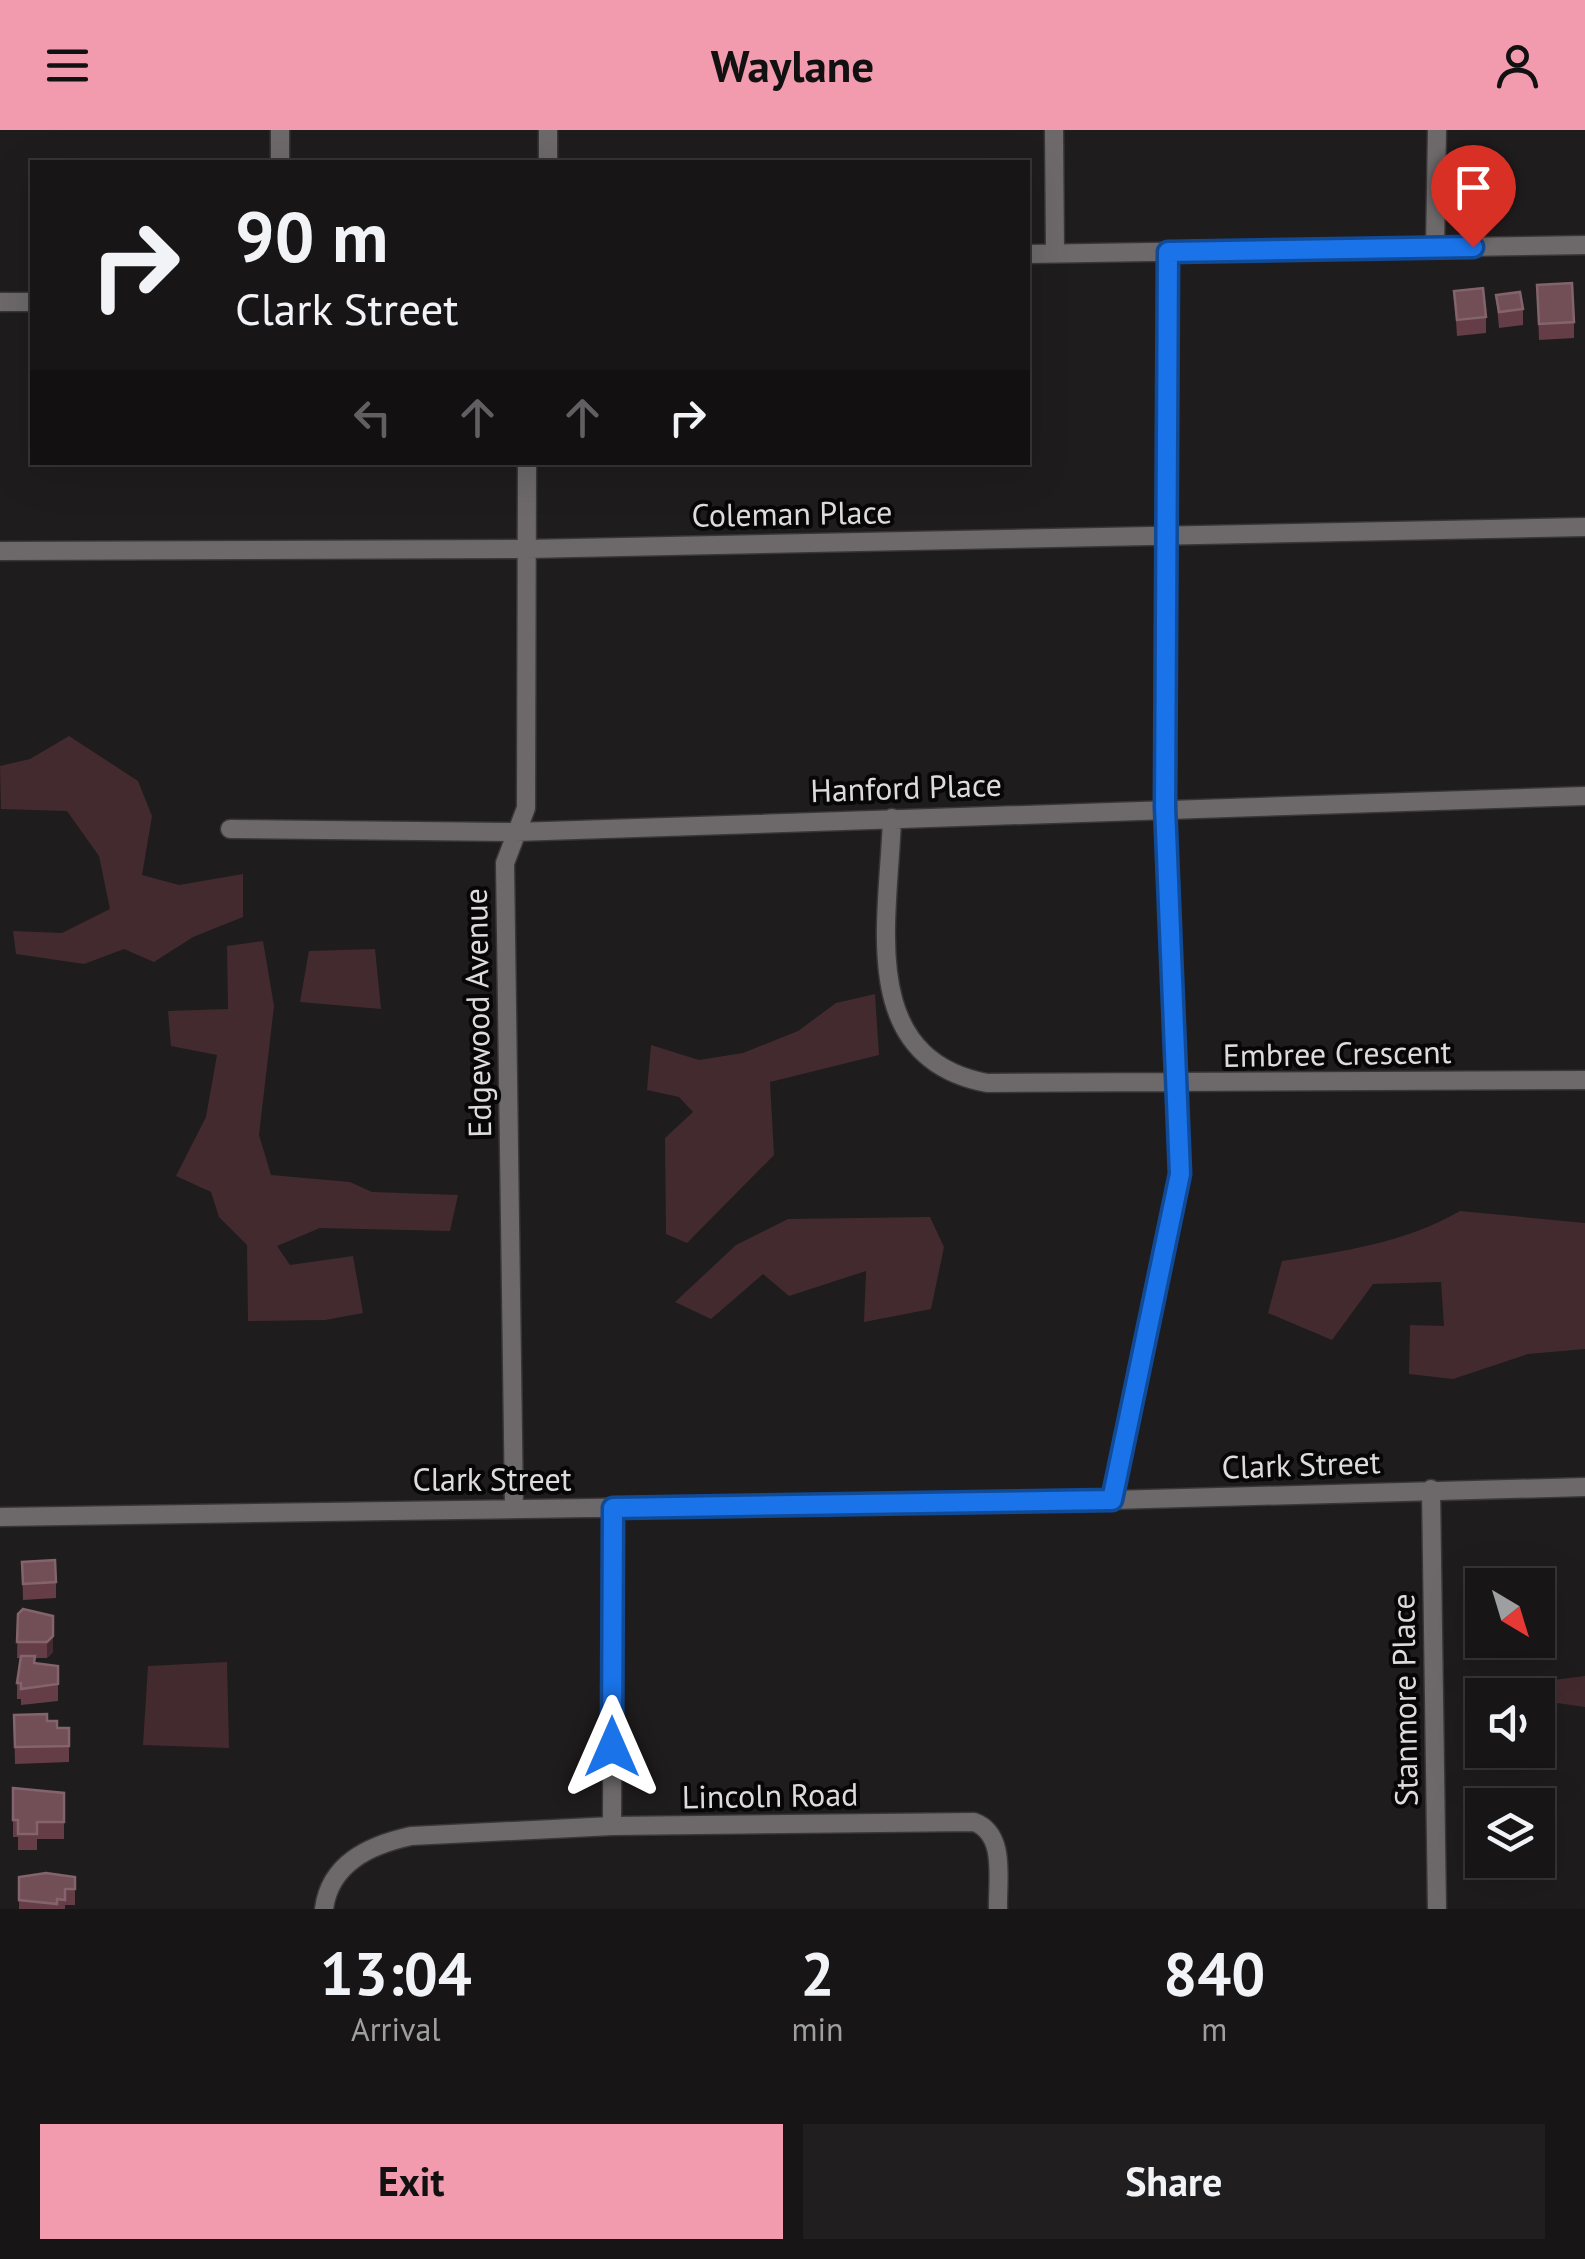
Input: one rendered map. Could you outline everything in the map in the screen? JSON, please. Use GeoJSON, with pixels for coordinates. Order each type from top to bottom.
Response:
{"type":"FeatureCollection","features":[{"type":"Feature","properties":{"kind":"street"},"geometry":{"type":"LineString","coordinates":[[280,130],[280,160]]}},
{"type":"Feature","properties":{"kind":"street"},"geometry":{"type":"LineString","coordinates":[[548,130],[548,160]]}},
{"type":"Feature","properties":{"kind":"street"},"geometry":{"type":"LineString","coordinates":[[1054,130],[1055,252]]}},
{"type":"Feature","properties":{"kind":"street"},"geometry":{"type":"LineString","coordinates":[[1436,248],[1437,130]]}},
{"type":"Feature","properties":{"kind":"street"},"geometry":{"type":"LineString","coordinates":[[1030,254],[1585,245]]}},
{"type":"Feature","properties":{"kind":"street"},"geometry":{"type":"LineString","coordinates":[[1112,1500],[1180,1174],[1165,807],[1168,252]]}},
{"type":"Feature","properties":{"kind":"street"},"geometry":{"type":"LineString","coordinates":[[0,302],[30,302]]}},
{"type":"Feature","properties":{"kind":"street","name":"Edgewood Avenue"},"geometry":{"type":"LineString","coordinates":[[514,1508],[504,863],[526,808],[526,465]]}},
{"type":"Feature","properties":{"kind":"street","name":"Coleman Place"},"geometry":{"type":"LineString","coordinates":[[0,551],[527,549],[1585,527]]}},
{"type":"Feature","properties":{"kind":"street","name":"Hanford Place"},"geometry":{"type":"LineString","coordinates":[[230,829],[516,832],[1165,807],[1585,796]]}},
{"type":"Feature","properties":{"kind":"street","name":"Embree Crescent"},"geometry":{"type":"LineString","coordinates":[[892,818],[889,989],[904,1032],[944,1070],[987,1083],[1585,1080]]}},
{"type":"Feature","properties":{"kind":"street","name":"Clark Street"},"geometry":{"type":"LineString","coordinates":[[0,1516],[1112,1500],[1585,1487]]}},
{"type":"Feature","properties":{"kind":"street","name":"Stanmore Place"},"geometry":{"type":"LineString","coordinates":[[1430,1490],[1437,1909]]}},
{"type":"Feature","properties":{"kind":"street"},"geometry":{"type":"LineString","coordinates":[[612,1826],[613,1508]]}},
{"type":"Feature","properties":{"kind":"street","name":"Lincoln Road"},"geometry":{"type":"LineString","coordinates":[[324,1909],[332,1882],[345,1864],[384,1842],[411,1836],[612,1826],[974,1822],[988,1828],[996,1844],[998,1909]]}},
{"type":"Feature","properties":{"kind":"shaded area"},"geometry":{"type":"Polygon","coordinates":[[[69,736],[138,781],[152,816],[142,875],[179,885],[243,874],[243,917],[193,937],[154,962],[124,949],[84,964],[16,954],[13,931],[62,933],[110,909],[99,856],[67,811],[1,809],[0,766],[30,759],[69,736]]]}},
{"type":"Feature","properties":{"kind":"shaded area"},"geometry":{"type":"Polygon","coordinates":[[[263,941],[274,1006],[259,1135],[271,1175],[350,1182],[372,1192],[458,1195],[450,1231],[320,1228],[277,1246],[290,1265],[353,1256],[363,1313],[325,1320],[248,1321],[247,1245],[219,1217],[211,1192],[176,1176],[206,1117],[217,1055],[171,1046],[168,1011],[228,1009],[227,946],[263,941]]]}},
{"type":"Feature","properties":{"kind":"shaded area"},"geometry":{"type":"Polygon","coordinates":[[[375,949],[381,1009],[300,1002],[309,951],[375,949]]]}},
{"type":"Feature","properties":{"kind":"shaded area"},"geometry":{"type":"Polygon","coordinates":[[[875,994],[879,1055],[770,1082],[774,1155],[687,1243],[666,1234],[665,1138],[693,1112],[679,1097],[647,1090],[651,1045],[699,1060],[743,1053],[798,1031],[836,1003],[875,994]]]}},
{"type":"Feature","properties":{"kind":"shaded area"},"geometry":{"type":"Polygon","coordinates":[[[1460,1211],[1585,1223],[1585,1349],[1528,1354],[1453,1379],[1409,1374],[1410,1325],[1444,1326],[1441,1282],[1373,1284],[1332,1340],[1268,1313],[1282,1261],[1396,1238],[1460,1211]]]}},
{"type":"Feature","properties":{"kind":"shaded area"},"geometry":{"type":"Polygon","coordinates":[[[930,1217],[944,1247],[931,1309],[864,1322],[866,1271],[789,1296],[763,1274],[711,1319],[675,1302],[736,1245],[788,1219],[930,1217]]]}},
{"type":"Feature","properties":{"kind":"shaded area"},"geometry":{"type":"Polygon","coordinates":[[[227,1662],[229,1748],[143,1745],[148,1666],[227,1662]]]}},
{"type":"Feature","properties":{"kind":"shaded area"},"geometry":{"type":"Polygon","coordinates":[[[1585,1676],[1585,1707],[1555,1703],[1555,1680],[1585,1676]]]}},
{"type":"Feature","properties":{"kind":"building"},"geometry":{"type":"Polygon","coordinates":[[[1572,283],[1574,322],[1539,324],[1537,285],[1572,283]]]}},
{"type":"Feature","properties":{"kind":"building"},"geometry":{"type":"Polygon","coordinates":[[[1483,288],[1486,317],[1457,320],[1454,291],[1483,288]]]}},
{"type":"Feature","properties":{"kind":"building"},"geometry":{"type":"Polygon","coordinates":[[[1520,292],[1523,309],[1499,312],[1496,295],[1520,292]]]}},
{"type":"Feature","properties":{"kind":"building"},"geometry":{"type":"Polygon","coordinates":[[[55,1560],[56,1582],[23,1584],[22,1562],[55,1560]]]}},
{"type":"Feature","properties":{"kind":"building"},"geometry":{"type":"Polygon","coordinates":[[[23,1609],[53,1616],[53,1636],[47,1642],[17,1642],[18,1614],[23,1609]]]}},
{"type":"Feature","properties":{"kind":"building"},"geometry":{"type":"Polygon","coordinates":[[[21,1656],[35,1656],[34,1663],[58,1666],[58,1684],[21,1689],[21,1683],[17,1683],[21,1656]]]}},
{"type":"Feature","properties":{"kind":"building"},"geometry":{"type":"Polygon","coordinates":[[[47,1714],[47,1721],[57,1721],[57,1728],[69,1728],[69,1746],[15,1747],[14,1715],[47,1714]]]}},
{"type":"Feature","properties":{"kind":"building"},"geometry":{"type":"Polygon","coordinates":[[[13,1788],[64,1793],[64,1822],[37,1822],[37,1834],[18,1834],[18,1820],[13,1820],[13,1788]]]}},
{"type":"Feature","properties":{"kind":"building"},"geometry":{"type":"Polygon","coordinates":[[[46,1873],[75,1877],[75,1889],[65,1889],[65,1900],[57,1899],[57,1904],[19,1900],[19,1877],[46,1873]]]}},
{"type":"Feature","properties":{"kind":"route"},"geometry":{"type":"LineString","coordinates":[[612,1747],[613,1508],[1112,1500],[1180,1174],[1165,807],[1168,252],[1473,247]]}}]}
